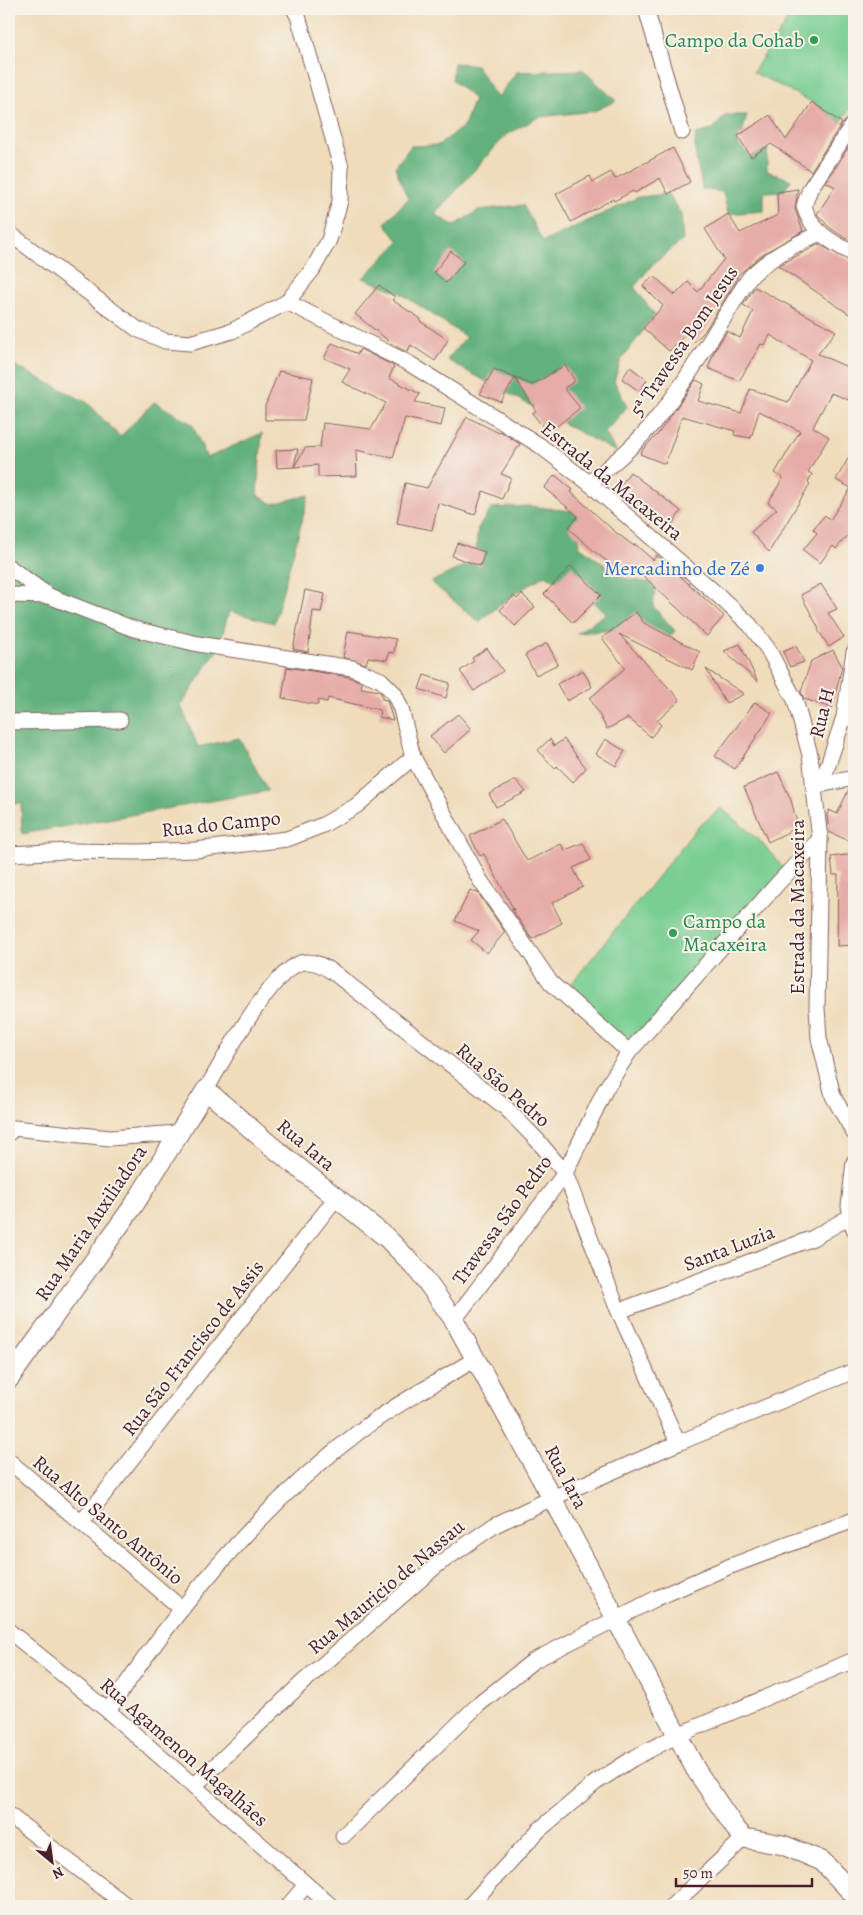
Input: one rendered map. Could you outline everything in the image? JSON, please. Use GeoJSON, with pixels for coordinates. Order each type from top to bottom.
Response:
{"type":"FeatureCollection","features":[{"type":"Feature","properties":{"kind":"street"},"geometry":{"type":"LineString","coordinates":[[646,9],[682,132]]}},
{"type":"Feature","properties":{"kind":"street"},"geometry":{"type":"LineString","coordinates":[[9,233],[137,330],[165,341],[190,343],[232,331],[287,302],[314,269],[329,240],[340,201],[341,167],[300,11]]}},
{"type":"Feature","properties":{"kind":"street"},"geometry":{"type":"LineString","coordinates":[[854,122],[822,168],[805,198],[805,211],[820,233],[830,241],[854,254]]}},
{"type":"Feature","properties":{"kind":"street","name":"5ª Travessa Bom Jesus"},"geometry":{"type":"LineString","coordinates":[[589,483],[630,448],[649,428],[697,361],[750,277],[762,264],[783,251],[820,233]]}},
{"type":"Feature","properties":{"kind":"street","name":"Estrada da Macaxeira"},"geometry":{"type":"LineString","coordinates":[[287,302],[410,364],[539,445],[589,483],[750,625],[784,676],[795,700],[818,785],[820,839],[819,1038],[833,1096],[854,1133]]}},
{"type":"Feature","properties":{"kind":"street"},"geometry":{"type":"LineString","coordinates":[[9,567],[49,596],[134,630],[198,644],[352,668],[381,680],[394,693],[401,709],[412,757],[480,880],[537,964],[560,993],[629,1052]]}},
{"type":"Feature","properties":{"kind":"street"},"geometry":{"type":"LineString","coordinates":[[9,595],[49,596]]}},
{"type":"Feature","properties":{"kind":"street","name":"Rua H"},"geometry":{"type":"LineString","coordinates":[[818,785],[844,718],[854,652]]}},
{"type":"Feature","properties":{"kind":"street"},"geometry":{"type":"LineString","coordinates":[[9,722],[120,720]]}},
{"type":"Feature","properties":{"kind":"street","name":"Rua do Campo"},"geometry":{"type":"LineString","coordinates":[[9,854],[67,851],[137,852],[195,850],[287,839],[323,825],[356,806],[412,757]]}},
{"type":"Feature","properties":{"kind":"street"},"geometry":{"type":"LineString","coordinates":[[818,785],[854,778]]}},
{"type":"Feature","properties":{"kind":"street","name":"Travessa São Pedro"},"geometry":{"type":"LineString","coordinates":[[454,1320],[565,1173],[605,1090],[629,1052],[779,882],[820,839]]}},
{"type":"Feature","properties":{"kind":"street","name":"Rua São Pedro"},"geometry":{"type":"LineString","coordinates":[[206,1090],[225,1056],[270,988],[286,970],[304,962],[316,963],[334,972],[506,1108],[538,1140],[565,1173],[619,1311],[678,1443]]}},
{"type":"Feature","properties":{"kind":"street","name":"Rua Maria Auxiliadora"},"geometry":{"type":"LineString","coordinates":[[9,1378],[134,1205],[206,1090]]}},
{"type":"Feature","properties":{"kind":"street","name":"Rua Iara"},"geometry":{"type":"LineString","coordinates":[[206,1090],[387,1238],[419,1271],[454,1320],[552,1498],[696,1770],[744,1838]]}},
{"type":"Feature","properties":{"kind":"street"},"geometry":{"type":"LineString","coordinates":[[10,1128],[110,1138],[178,1133]]}},
{"type":"Feature","properties":{"kind":"street"},"geometry":{"type":"LineString","coordinates":[[852,1223],[849,1195],[854,1162]]}},
{"type":"Feature","properties":{"kind":"street","name":"Rua São Francisco de Assis"},"geometry":{"type":"LineString","coordinates":[[82,1522],[336,1198]]}},
{"type":"Feature","properties":{"kind":"street","name":"Santa Luzia"},"geometry":{"type":"LineString","coordinates":[[619,1311],[852,1223]]}},
{"type":"Feature","properties":{"kind":"street"},"geometry":{"type":"LineString","coordinates":[[108,1711],[182,1609],[237,1544],[312,1470],[361,1430],[475,1359]]}},
{"type":"Feature","properties":{"kind":"street","name":"Rua Mauricio de Nassau"},"geometry":{"type":"LineString","coordinates":[[194,1786],[302,1683],[437,1565],[495,1525],[678,1443],[854,1370]]}},
{"type":"Feature","properties":{"kind":"street","name":"Rua Alto Santo Antônio"},"geometry":{"type":"LineString","coordinates":[[9,1461],[182,1609]]}},
{"type":"Feature","properties":{"kind":"street"},"geometry":{"type":"LineString","coordinates":[[342,1836],[472,1711],[533,1661],[656,1598],[728,1567],[854,1520]]}},
{"type":"Feature","properties":{"kind":"street","name":"Rua Agamenon Magalhães"},"geometry":{"type":"LineString","coordinates":[[9,1631],[108,1711],[331,1906]]}},
{"type":"Feature","properties":{"kind":"street"},"geometry":{"type":"LineString","coordinates":[[469,1906],[539,1830],[567,1804],[632,1759],[678,1734],[854,1660]]}},
{"type":"Feature","properties":{"kind":"street"},"geometry":{"type":"LineString","coordinates":[[9,1815],[127,1906]]}},
{"type":"Feature","properties":{"kind":"street"},"geometry":{"type":"LineString","coordinates":[[672,1906],[744,1838],[783,1845],[822,1861],[854,1895]]}},
{"type":"Feature","properties":{"kind":"street"},"geometry":{"type":"LineString","coordinates":[[288,1906],[306,1886]]}},
{"type":"Feature","properties":{"kind":"green space","name":"Campo da Cohab"},"geometry":{"type":"Polygon","coordinates":[[[795,9],[854,9],[854,103],[841,122],[812,102],[753,72],[795,9]]]}},
{"type":"Feature","properties":{"kind":"green space"},"geometry":{"type":"Polygon","coordinates":[[[454,63],[476,65],[497,98],[517,72],[583,70],[616,101],[594,111],[539,117],[506,135],[435,214],[454,226],[479,210],[523,205],[543,242],[639,197],[668,194],[681,214],[683,240],[652,265],[634,287],[655,315],[621,360],[614,381],[627,407],[605,432],[616,452],[447,360],[466,337],[399,292],[363,278],[399,242],[385,223],[408,199],[395,167],[411,146],[439,145],[464,126],[474,99],[452,80],[454,63]]]}},
{"type":"Feature","properties":{"kind":"green space"},"geometry":{"type":"Polygon","coordinates":[[[726,115],[747,115],[742,133],[735,141],[751,157],[767,149],[767,171],[791,180],[784,191],[764,192],[764,211],[728,214],[723,192],[702,189],[696,155],[696,134],[712,130],[726,115]]]}},
{"type":"Feature","properties":{"kind":"green space"},"geometry":{"type":"Polygon","coordinates":[[[9,359],[19,368],[88,403],[120,437],[154,402],[192,424],[207,458],[262,433],[257,495],[273,504],[309,495],[274,623],[229,611],[219,647],[181,706],[198,747],[239,738],[268,791],[22,834],[21,802],[9,806],[9,359]]]}},
{"type":"Feature","properties":{"kind":"green space"},"geometry":{"type":"Polygon","coordinates":[[[529,506],[579,512],[579,546],[623,578],[656,584],[653,606],[675,631],[660,647],[615,630],[577,633],[607,613],[586,596],[545,575],[511,596],[479,622],[431,582],[475,561],[478,528],[492,508],[529,506]]]}},
{"type":"Feature","properties":{"kind":"green space","name":"Campo da Macaxeira"},"geometry":{"type":"Polygon","coordinates":[[[721,808],[760,841],[787,872],[629,1049],[563,994],[696,829],[721,808]]]}},
{"type":"Feature","properties":{"kind":"building"},"geometry":{"type":"Polygon","coordinates":[[[812,102],[842,123],[811,171],[771,144],[751,157],[738,136],[770,115],[786,140],[812,102]]]}},
{"type":"Feature","properties":{"kind":"building"},"geometry":{"type":"Polygon","coordinates":[[[854,139],[854,244],[830,228],[817,214],[835,187],[826,182],[854,139]]]}},
{"type":"Feature","properties":{"kind":"building"},"geometry":{"type":"Polygon","coordinates":[[[673,148],[690,182],[668,194],[660,178],[635,193],[633,191],[614,201],[613,199],[571,222],[556,194],[590,176],[593,182],[611,172],[615,179],[673,148]]]}},
{"type":"Feature","properties":{"kind":"building"},"geometry":{"type":"Polygon","coordinates":[[[798,189],[795,209],[803,231],[761,255],[736,277],[738,278],[704,332],[694,342],[686,334],[669,351],[643,328],[663,306],[643,286],[654,276],[675,295],[688,282],[698,292],[724,259],[705,229],[728,214],[740,233],[778,215],[777,192],[798,189]]]}},
{"type":"Feature","properties":{"kind":"building"},"geometry":{"type":"Polygon","coordinates":[[[819,244],[854,263],[854,307],[849,314],[778,266],[819,244]]]}},
{"type":"Feature","properties":{"kind":"building"},"geometry":{"type":"Polygon","coordinates":[[[451,251],[464,262],[446,283],[434,272],[451,251]]]}},
{"type":"Feature","properties":{"kind":"building"},"geometry":{"type":"Polygon","coordinates":[[[379,285],[395,297],[392,300],[448,340],[435,361],[411,345],[407,352],[395,346],[355,314],[379,285]]]}},
{"type":"Feature","properties":{"kind":"building"},"geometry":{"type":"Polygon","coordinates":[[[755,287],[836,331],[818,354],[854,370],[854,402],[831,393],[813,427],[829,437],[808,472],[812,474],[808,482],[810,484],[769,552],[751,532],[777,509],[768,503],[783,478],[775,473],[800,431],[759,411],[751,438],[734,435],[735,431],[682,416],[665,464],[640,454],[657,435],[696,380],[704,384],[698,401],[741,413],[750,389],[788,402],[811,360],[770,335],[765,345],[761,344],[739,381],[708,368],[714,352],[727,331],[740,338],[753,311],[743,305],[755,287]]]}},
{"type":"Feature","properties":{"kind":"building"},"geometry":{"type":"Polygon","coordinates":[[[332,343],[358,354],[360,349],[394,366],[389,378],[420,394],[415,402],[445,408],[441,426],[405,418],[393,458],[356,450],[357,476],[318,477],[318,465],[294,467],[305,448],[320,447],[323,423],[371,429],[386,403],[342,382],[350,369],[324,358],[332,343]]]}},
{"type":"Feature","properties":{"kind":"building"},"geometry":{"type":"Polygon","coordinates":[[[565,365],[575,381],[564,388],[580,408],[548,433],[532,413],[536,411],[515,378],[532,385],[565,365]]]}},
{"type":"Feature","properties":{"kind":"building"},"geometry":{"type":"Polygon","coordinates":[[[630,367],[647,380],[639,391],[622,379],[630,367]]]}},
{"type":"Feature","properties":{"kind":"building"},"geometry":{"type":"Polygon","coordinates":[[[494,369],[515,378],[501,402],[480,394],[494,369]]]}},
{"type":"Feature","properties":{"kind":"building"},"geometry":{"type":"Polygon","coordinates":[[[279,371],[313,378],[304,420],[265,420],[265,406],[279,371]]]}},
{"type":"Feature","properties":{"kind":"building"},"geometry":{"type":"Polygon","coordinates":[[[467,417],[499,433],[500,431],[520,444],[501,474],[511,478],[502,499],[483,491],[475,515],[438,503],[432,530],[397,523],[405,483],[427,488],[467,417]]]}},
{"type":"Feature","properties":{"kind":"building"},"geometry":{"type":"Polygon","coordinates":[[[854,448],[854,528],[836,549],[833,546],[820,563],[803,550],[817,533],[813,529],[825,515],[830,520],[851,488],[836,480],[854,448]]]}},
{"type":"Feature","properties":{"kind":"building"},"geometry":{"type":"Polygon","coordinates":[[[298,449],[294,467],[277,468],[276,450],[298,449]]]}},
{"type":"Feature","properties":{"kind":"building"},"geometry":{"type":"Polygon","coordinates":[[[630,472],[681,511],[667,532],[634,506],[637,502],[618,489],[630,472]]]}},
{"type":"Feature","properties":{"kind":"building"},"geometry":{"type":"Polygon","coordinates":[[[555,475],[573,490],[571,492],[614,531],[634,546],[635,544],[653,560],[657,555],[724,616],[707,636],[637,570],[630,577],[615,563],[613,566],[595,552],[568,528],[578,516],[544,488],[555,475]]]}},
{"type":"Feature","properties":{"kind":"building"},"geometry":{"type":"Polygon","coordinates":[[[457,543],[485,552],[480,566],[452,556],[457,543]]]}},
{"type":"Feature","properties":{"kind":"building"},"geometry":{"type":"Polygon","coordinates":[[[571,566],[601,595],[573,623],[544,594],[571,566]]]}},
{"type":"Feature","properties":{"kind":"building"},"geometry":{"type":"Polygon","coordinates":[[[821,584],[837,609],[828,613],[844,637],[829,647],[818,630],[801,595],[821,584]]]}},
{"type":"Feature","properties":{"kind":"building"},"geometry":{"type":"Polygon","coordinates":[[[305,590],[325,594],[321,612],[313,611],[308,652],[293,649],[305,590]]]}},
{"type":"Feature","properties":{"kind":"building"},"geometry":{"type":"Polygon","coordinates":[[[522,594],[535,607],[515,626],[500,610],[514,596],[517,599],[522,594]]]}},
{"type":"Feature","properties":{"kind":"building"},"geometry":{"type":"Polygon","coordinates":[[[636,612],[644,623],[700,652],[692,670],[619,634],[680,700],[657,721],[661,725],[651,737],[628,718],[607,729],[590,698],[625,668],[602,638],[636,612]]]}},
{"type":"Feature","properties":{"kind":"building"},"geometry":{"type":"Polygon","coordinates":[[[348,631],[396,639],[394,653],[389,652],[387,660],[368,657],[366,664],[343,657],[348,631]]]}},
{"type":"Feature","properties":{"kind":"building"},"geometry":{"type":"Polygon","coordinates":[[[547,643],[558,664],[536,675],[525,655],[547,643]]]}},
{"type":"Feature","properties":{"kind":"building"},"geometry":{"type":"Polygon","coordinates":[[[740,644],[758,682],[724,651],[740,644]]]}},
{"type":"Feature","properties":{"kind":"building"},"geometry":{"type":"Polygon","coordinates":[[[796,646],[804,662],[790,667],[783,652],[796,646]]]}},
{"type":"Feature","properties":{"kind":"building"},"geometry":{"type":"Polygon","coordinates":[[[487,648],[503,671],[474,691],[460,671],[474,661],[472,658],[487,648]]]}},
{"type":"Feature","properties":{"kind":"building"},"geometry":{"type":"Polygon","coordinates":[[[833,650],[842,666],[832,708],[804,699],[801,692],[811,661],[833,650]]]}},
{"type":"Feature","properties":{"kind":"building"},"geometry":{"type":"Polygon","coordinates":[[[287,667],[349,677],[362,682],[361,688],[379,691],[382,699],[387,700],[393,720],[379,717],[380,710],[328,698],[327,702],[318,700],[318,705],[282,698],[287,667]]]}},
{"type":"Feature","properties":{"kind":"building"},"geometry":{"type":"Polygon","coordinates":[[[706,669],[744,694],[726,703],[706,669]]]}},
{"type":"Feature","properties":{"kind":"building"},"geometry":{"type":"Polygon","coordinates":[[[583,670],[592,687],[567,701],[557,684],[583,670]]]}},
{"type":"Feature","properties":{"kind":"building"},"geometry":{"type":"Polygon","coordinates":[[[424,675],[450,683],[446,698],[419,689],[424,675]]]}},
{"type":"Feature","properties":{"kind":"building"},"geometry":{"type":"Polygon","coordinates":[[[755,702],[772,713],[735,769],[715,756],[755,702]]]}},
{"type":"Feature","properties":{"kind":"building"},"geometry":{"type":"Polygon","coordinates":[[[458,714],[471,729],[444,753],[430,736],[458,714]]]}},
{"type":"Feature","properties":{"kind":"building"},"geometry":{"type":"Polygon","coordinates":[[[550,739],[554,746],[564,739],[586,768],[573,782],[557,766],[555,769],[538,750],[550,739]]]}},
{"type":"Feature","properties":{"kind":"building"},"geometry":{"type":"Polygon","coordinates":[[[605,739],[625,751],[616,766],[596,754],[605,739]]]}},
{"type":"Feature","properties":{"kind":"building"},"geometry":{"type":"Polygon","coordinates":[[[778,772],[791,800],[798,827],[768,842],[744,787],[778,772]]]}},
{"type":"Feature","properties":{"kind":"building"},"geometry":{"type":"Polygon","coordinates":[[[516,780],[526,792],[496,807],[489,794],[516,780]]]}},
{"type":"Feature","properties":{"kind":"building"},"geometry":{"type":"Polygon","coordinates":[[[854,788],[854,843],[829,832],[827,815],[829,810],[837,814],[849,789],[854,788]]]}},
{"type":"Feature","properties":{"kind":"building"},"geometry":{"type":"Polygon","coordinates":[[[502,819],[527,861],[561,844],[565,850],[583,843],[591,860],[573,868],[583,887],[552,903],[562,923],[532,939],[511,908],[514,910],[484,854],[480,856],[470,836],[502,819]]]}},
{"type":"Feature","properties":{"kind":"building"},"geometry":{"type":"Polygon","coordinates":[[[854,854],[854,945],[837,946],[838,875],[833,875],[831,857],[854,854]]]}},
{"type":"Feature","properties":{"kind":"building"},"geometry":{"type":"Polygon","coordinates":[[[470,890],[478,893],[505,932],[487,953],[471,940],[479,931],[455,921],[470,890]]]}},
{"type":"Feature","properties":{"kind":"place","name":"Campo da Cohab"},"geometry":{"type":"Point","coordinates":[814,40]}},
{"type":"Feature","properties":{"kind":"place","name":"Mercadinho de Zé"},"geometry":{"type":"Point","coordinates":[760,568]}},
{"type":"Feature","properties":{"kind":"place","name":"Campo da Macaxeira"},"geometry":{"type":"Point","coordinates":[673,933]}}]}
